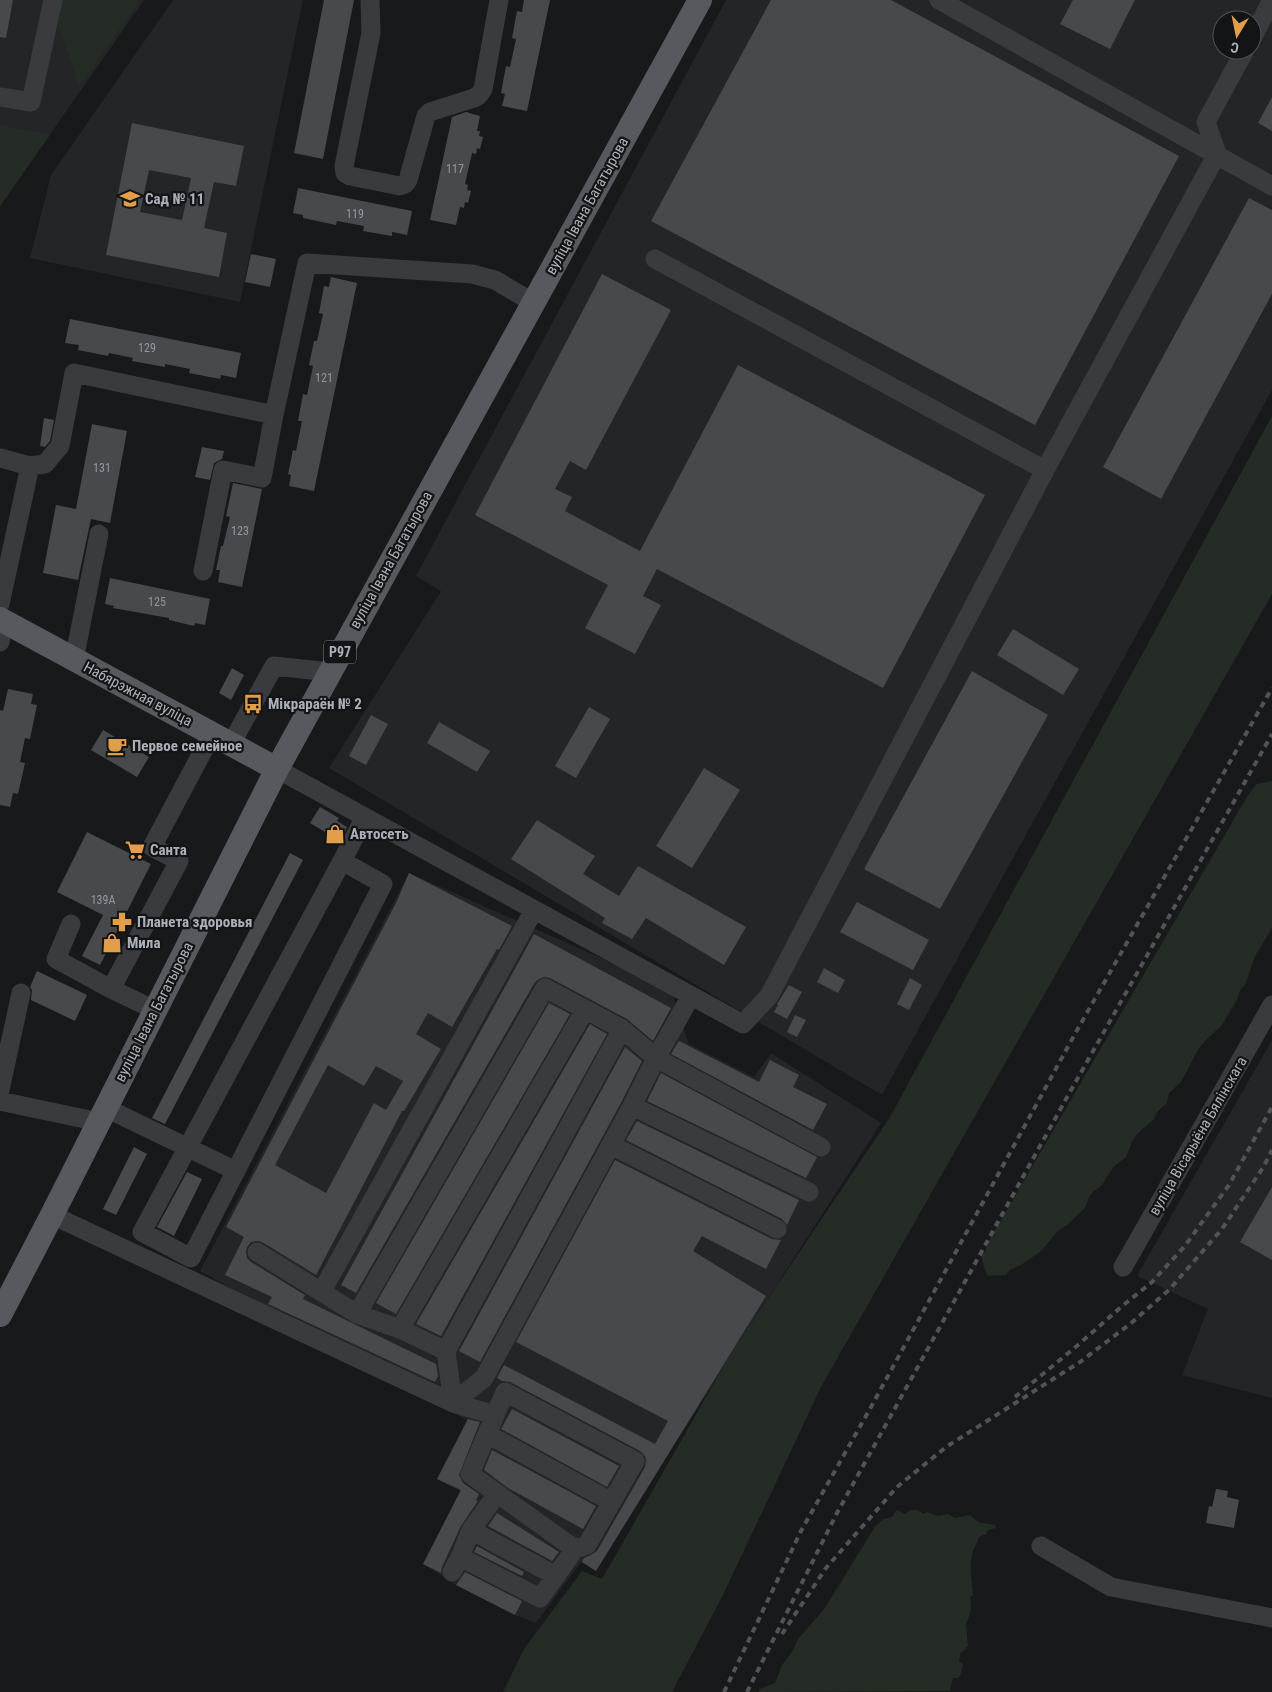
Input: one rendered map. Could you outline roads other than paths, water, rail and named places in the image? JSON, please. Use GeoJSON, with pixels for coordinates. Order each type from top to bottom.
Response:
{"type":"FeatureCollection","features":[{"type":"Feature","properties":{"kind":"main road","name":"вуліца Івана Багатырова"},"geometry":{"type":"LineString","coordinates":[[0,1315],[277,769],[700,0]]}},
{"type":"Feature","properties":{"kind":"main road","name":"Набярэжная вуліца"},"geometry":{"type":"LineString","coordinates":[[1,622],[277,769]]}},
{"type":"Feature","properties":{"kind":"street"},"geometry":{"type":"LineString","coordinates":[[0,97],[31,102],[52,0]]}},
{"type":"Feature","properties":{"kind":"street"},"geometry":{"type":"LineString","coordinates":[[370,0],[372,33],[344,166],[345,173],[350,176],[400,186],[408,180],[426,116],[430,112],[474,98],[480,94],[500,0]]}},
{"type":"Feature","properties":{"kind":"street"},"geometry":{"type":"LineString","coordinates":[[939,0],[1272,186]]}},
{"type":"Feature","properties":{"kind":"street"},"geometry":{"type":"LineString","coordinates":[[1262,19],[1272,0]]}},
{"type":"Feature","properties":{"kind":"street"},"geometry":{"type":"LineString","coordinates":[[277,769],[743,1024],[769,996],[1045,470],[1217,154],[1206,122],[1240,60]]}},
{"type":"Feature","properties":{"kind":"street"},"geometry":{"type":"LineString","coordinates":[[654,259],[1045,470]]}},
{"type":"Feature","properties":{"kind":"street"},"geometry":{"type":"LineString","coordinates":[[203,571],[223,470],[262,478],[307,263],[472,274],[495,280],[534,303]]}},
{"type":"Feature","properties":{"kind":"street"},"geometry":{"type":"LineString","coordinates":[[0,458],[30,466],[45,464],[60,446],[74,373],[274,415]]}},
{"type":"Feature","properties":{"kind":"street"},"geometry":{"type":"LineString","coordinates":[[1,622],[30,466]]}},
{"type":"Feature","properties":{"kind":"street"},"geometry":{"type":"LineString","coordinates":[[74,660],[99,534]]}},
{"type":"Feature","properties":{"kind":"street"},"geometry":{"type":"LineString","coordinates":[[111,988],[179,861],[152,847],[222,739],[274,666],[330,672]]}},
{"type":"Feature","properties":{"kind":"street"},"geometry":{"type":"LineString","coordinates":[[342,861],[384,884],[191,1258],[142,1232],[365,817]]}},
{"type":"Feature","properties":{"kind":"street"},"geometry":{"type":"LineString","coordinates":[[322,1292],[534,910]]}},
{"type":"Feature","properties":{"kind":"street"},"geometry":{"type":"LineString","coordinates":[[71,924],[56,959],[155,1010]]}},
{"type":"Feature","properties":{"kind":"street"},"geometry":{"type":"LineString","coordinates":[[358,1314],[545,988],[622,1029],[656,1058],[821,1147]]}},
{"type":"Feature","properties":{"kind":"street"},"geometry":{"type":"LineString","coordinates":[[0,1090],[21,993]]}},
{"type":"Feature","properties":{"kind":"street"},"geometry":{"type":"LineString","coordinates":[[453,1404],[484,1378],[632,1106],[656,1058],[692,996]]}},
{"type":"Feature","properties":{"kind":"street","name":"вуліца Вісарыёна Бялінскага"},"geometry":{"type":"LineString","coordinates":[[1123,1267],[1272,1005]]}},
{"type":"Feature","properties":{"kind":"street"},"geometry":{"type":"LineString","coordinates":[[400,1329],[585,1010]]}},
{"type":"Feature","properties":{"kind":"street"},"geometry":{"type":"LineString","coordinates":[[453,1404],[446,1351],[622,1029]]}},
{"type":"Feature","properties":{"kind":"street"},"geometry":{"type":"LineString","coordinates":[[0,1100],[102,1115],[187,1147],[236,1171]]}},
{"type":"Feature","properties":{"kind":"street"},"geometry":{"type":"LineString","coordinates":[[632,1106],[809,1192]]}},
{"type":"Feature","properties":{"kind":"street"},"geometry":{"type":"LineString","coordinates":[[610,1145],[778,1229]]}},
{"type":"Feature","properties":{"kind":"street"},"geometry":{"type":"LineString","coordinates":[[52,1215],[453,1404],[495,1415]]}},
{"type":"Feature","properties":{"kind":"street"},"geometry":{"type":"LineString","coordinates":[[257,1252],[358,1314],[400,1329],[446,1351]]}},
{"type":"Feature","properties":{"kind":"street"},"geometry":{"type":"LineString","coordinates":[[497,1494],[470,1530],[456,1565],[540,1598],[575,1550],[587,1545],[634,1461],[505,1392],[470,1474],[575,1550]]}},
{"type":"Feature","properties":{"kind":"street"},"geometry":{"type":"LineString","coordinates":[[487,1434],[612,1502]]}},
{"type":"Feature","properties":{"kind":"street"},"geometry":{"type":"LineString","coordinates":[[470,1530],[556,1576]]}},
{"type":"Feature","properties":{"kind":"street"},"geometry":{"type":"LineString","coordinates":[[1041,1546],[1111,1587],[1272,1618]]}},
{"type":"Feature","properties":{"kind":"railway"},"geometry":{"type":"LineString","coordinates":[[724,1692],[801,1531],[1076,1032],[1272,688]]}},
{"type":"Feature","properties":{"kind":"railway"},"geometry":{"type":"LineString","coordinates":[[747,1692],[837,1513],[1066,1099],[1272,734]]}},
{"type":"Feature","properties":{"kind":"railway"},"geometry":{"type":"LineString","coordinates":[[1015,1397],[1152,1282],[1184,1247],[1229,1185],[1272,1107]]}},
{"type":"Feature","properties":{"kind":"railway"},"geometry":{"type":"LineString","coordinates":[[782,1634],[826,1568],[897,1487],[946,1447],[1080,1362],[1130,1324],[1169,1290],[1222,1229],[1264,1166],[1272,1150]]}},
{"type":"Feature","properties":{"kind":"place","name":"Сад № 11"},"geometry":{"type":"Point","coordinates":[130,199]}},
{"type":"Feature","properties":{"kind":"place","name":"Мікрараён № 2"},"geometry":{"type":"Point","coordinates":[253,704]}},
{"type":"Feature","properties":{"kind":"place","name":"Первое семейное"},"geometry":{"type":"Point","coordinates":[117,746]}},
{"type":"Feature","properties":{"kind":"place","name":"Автосеть"},"geometry":{"type":"Point","coordinates":[335,834]}},
{"type":"Feature","properties":{"kind":"place","name":"Санта"},"geometry":{"type":"Point","coordinates":[135,850]}},
{"type":"Feature","properties":{"kind":"place","name":"Планета здоровья"},"geometry":{"type":"Point","coordinates":[122,922]}},
{"type":"Feature","properties":{"kind":"place","name":"Мила"},"geometry":{"type":"Point","coordinates":[112,943]}}]}
